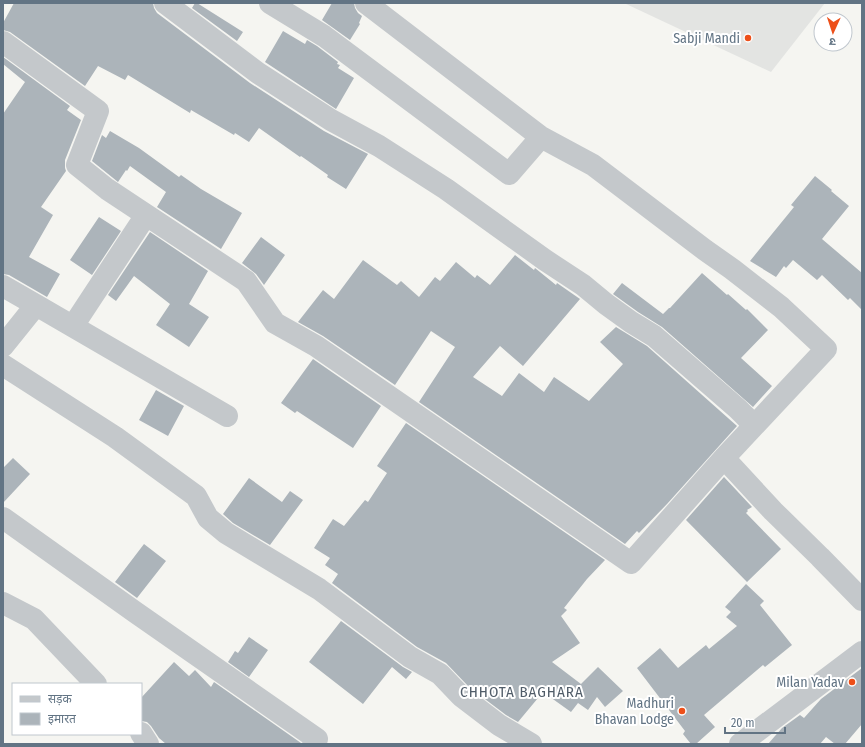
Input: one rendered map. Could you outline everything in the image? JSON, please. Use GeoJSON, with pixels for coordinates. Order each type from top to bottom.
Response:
{"type":"FeatureCollection","features":[{"type":"Feature","properties":{"kind":"street"},"geometry":{"type":"LineString","coordinates":[[165,3],[258,73],[331,120],[379,146],[446,189],[545,260],[583,284],[606,304],[654,336],[738,409],[754,425]]}},
{"type":"Feature","properties":{"kind":"street"},"geometry":{"type":"LineString","coordinates":[[270,3],[324,36],[509,174],[541,137]]}},
{"type":"Feature","properties":{"kind":"street"},"geometry":{"type":"LineString","coordinates":[[3,42],[98,111],[77,165],[107,189],[246,281],[275,323],[316,346],[631,563],[754,425],[826,349],[782,307],[592,165],[541,137],[366,3]]}},
{"type":"Feature","properties":{"kind":"street"},"geometry":{"type":"LineString","coordinates":[[73,326],[146,215]]}},
{"type":"Feature","properties":{"kind":"street"},"geometry":{"type":"LineString","coordinates":[[3,286],[227,416]]}},
{"type":"Feature","properties":{"kind":"street"},"geometry":{"type":"LineString","coordinates":[[3,346],[36,305]]}},
{"type":"Feature","properties":{"kind":"street"},"geometry":{"type":"LineString","coordinates":[[3,365],[121,442],[196,496],[208,518],[226,533],[319,589],[410,657],[440,674],[461,696],[499,725],[531,744]]}},
{"type":"Feature","properties":{"kind":"street"},"geometry":{"type":"LineString","coordinates":[[724,458],[862,600]]}},
{"type":"Feature","properties":{"kind":"street"},"geometry":{"type":"LineString","coordinates":[[3,518],[317,739],[313,744]]}},
{"type":"Feature","properties":{"kind":"street"},"geometry":{"type":"LineString","coordinates":[[3,603],[34,619],[95,683]]}},
{"type":"Feature","properties":{"kind":"street"},"geometry":{"type":"LineString","coordinates":[[740,744],[862,652]]}},
{"type":"Feature","properties":{"kind":"street"},"geometry":{"type":"LineString","coordinates":[[142,735],[148,744]]}},
{"type":"Feature","properties":{"kind":"shaded area","name":"Sabji Mandi"},"geometry":{"type":"Polygon","coordinates":[[[624,3],[825,3],[818,12],[813,12],[813,18],[771,72],[624,3]]]}},
{"type":"Feature","properties":{"kind":"building"},"geometry":{"type":"Polygon","coordinates":[[[14,3],[153,3],[157,13],[250,83],[324,131],[368,154],[346,189],[259,128],[249,142],[191,110],[190,113],[128,75],[125,80],[98,66],[85,86],[10,32],[3,30],[3,23],[14,3]]]}},
{"type":"Feature","properties":{"kind":"building"},"geometry":{"type":"Polygon","coordinates":[[[195,3],[243,32],[237,41],[192,8],[195,3]]]}},
{"type":"Feature","properties":{"kind":"building"},"geometry":{"type":"Polygon","coordinates":[[[332,3],[354,3],[358,13],[362,16],[359,23],[360,24],[350,40],[322,20],[332,3]]]}},
{"type":"Feature","properties":{"kind":"building"},"geometry":{"type":"Polygon","coordinates":[[[283,31],[305,44],[307,40],[317,46],[338,62],[337,64],[340,65],[338,68],[354,78],[336,109],[265,62],[283,31]]]}},
{"type":"Feature","properties":{"kind":"building"},"geometry":{"type":"Polygon","coordinates":[[[3,57],[70,106],[67,110],[81,120],[65,160],[66,171],[41,207],[53,215],[29,257],[60,274],[47,297],[9,275],[3,274],[3,114],[25,82],[3,64],[3,57]]]}},
{"type":"Feature","properties":{"kind":"building"},"geometry":{"type":"Polygon","coordinates":[[[110,131],[139,148],[179,177],[181,175],[201,189],[242,213],[221,249],[157,207],[166,192],[130,166],[118,182],[92,161],[102,135],[106,138],[110,131]]]}},
{"type":"Feature","properties":{"kind":"building"},"geometry":{"type":"Polygon","coordinates":[[[815,176],[849,206],[822,239],[862,273],[862,310],[850,298],[848,300],[822,275],[817,280],[793,260],[786,268],[784,266],[776,277],[750,261],[794,207],[791,205],[815,176]]]}},
{"type":"Feature","properties":{"kind":"building"},"geometry":{"type":"Polygon","coordinates":[[[99,217],[121,231],[92,275],[70,260],[99,217]]]}},
{"type":"Feature","properties":{"kind":"building"},"geometry":{"type":"Polygon","coordinates":[[[150,232],[208,271],[189,304],[209,317],[189,347],[156,325],[170,304],[134,276],[116,301],[108,295],[150,232]]]}},
{"type":"Feature","properties":{"kind":"building"},"geometry":{"type":"Polygon","coordinates":[[[261,237],[285,255],[264,285],[256,274],[242,263],[261,237]]]}},
{"type":"Feature","properties":{"kind":"building"},"geometry":{"type":"Polygon","coordinates":[[[515,255],[534,270],[535,268],[556,285],[557,283],[580,299],[523,366],[500,346],[473,377],[502,396],[519,373],[544,392],[554,377],[589,401],[623,364],[600,342],[616,327],[647,346],[737,426],[667,504],[639,533],[637,531],[625,544],[419,402],[455,347],[431,331],[395,385],[323,336],[298,322],[323,290],[334,299],[363,260],[397,285],[401,281],[419,297],[435,277],[440,281],[456,262],[475,278],[477,275],[490,285],[515,255]]]}},
{"type":"Feature","properties":{"kind":"building"},"geometry":{"type":"Polygon","coordinates":[[[702,273],[727,295],[728,294],[746,310],[747,309],[768,330],[741,358],[772,386],[753,407],[662,327],[613,294],[622,283],[663,314],[702,273]]]}},
{"type":"Feature","properties":{"kind":"building"},"geometry":{"type":"Polygon","coordinates":[[[313,359],[381,406],[353,448],[297,411],[295,413],[281,403],[313,359]]]}},
{"type":"Feature","properties":{"kind":"building"},"geometry":{"type":"Polygon","coordinates":[[[156,390],[184,406],[168,436],[139,420],[156,390]]]}},
{"type":"Feature","properties":{"kind":"building"},"geometry":{"type":"Polygon","coordinates":[[[406,423],[605,560],[587,579],[564,608],[567,610],[561,616],[580,643],[552,662],[581,684],[598,667],[623,691],[605,707],[597,697],[588,710],[578,703],[571,712],[543,692],[518,722],[506,715],[469,687],[446,663],[417,647],[332,583],[338,574],[325,565],[330,558],[314,548],[333,519],[344,526],[365,500],[368,502],[387,473],[377,466],[406,423]]]}},
{"type":"Feature","properties":{"kind":"building"},"geometry":{"type":"Polygon","coordinates":[[[13,458],[30,474],[3,503],[3,468],[13,458]]]}},
{"type":"Feature","properties":{"kind":"building"},"geometry":{"type":"Polygon","coordinates":[[[724,477],[752,507],[747,510],[748,511],[746,513],[781,549],[747,582],[686,520],[724,477]]]}},
{"type":"Feature","properties":{"kind":"building"},"geometry":{"type":"Polygon","coordinates":[[[249,478],[282,502],[290,491],[303,500],[270,545],[233,523],[223,514],[249,478]]]}},
{"type":"Feature","properties":{"kind":"building"},"geometry":{"type":"Polygon","coordinates":[[[144,544],[166,561],[137,598],[115,582],[144,544]]]}},
{"type":"Feature","properties":{"kind":"building"},"geometry":{"type":"Polygon","coordinates":[[[746,584],[764,601],[760,605],[792,645],[765,667],[763,665],[704,715],[715,727],[696,744],[691,744],[683,734],[685,731],[637,668],[660,648],[678,668],[706,645],[709,649],[737,626],[726,617],[731,612],[725,607],[746,584]]]}},
{"type":"Feature","properties":{"kind":"building"},"geometry":{"type":"Polygon","coordinates":[[[341,621],[412,672],[406,679],[392,667],[363,704],[309,662],[341,621]]]}},
{"type":"Feature","properties":{"kind":"building"},"geometry":{"type":"Polygon","coordinates":[[[249,637],[268,650],[249,677],[228,662],[235,651],[238,653],[249,637]]]}},
{"type":"Feature","properties":{"kind":"building"},"geometry":{"type":"Polygon","coordinates":[[[174,662],[189,676],[195,670],[211,687],[214,682],[301,744],[166,744],[159,738],[147,722],[142,721],[142,697],[174,662]]]}},
{"type":"Feature","properties":{"kind":"building"},"geometry":{"type":"Polygon","coordinates":[[[862,668],[862,724],[845,744],[835,744],[826,737],[820,744],[768,744],[782,728],[800,715],[804,718],[821,699],[862,668]]]}},
{"type":"Feature","properties":{"kind":"place","name":"Sabji Mandi"},"geometry":{"type":"Point","coordinates":[748,38]}},
{"type":"Feature","properties":{"kind":"place","name":"Milan Yadav"},"geometry":{"type":"Point","coordinates":[852,682]}},
{"type":"Feature","properties":{"kind":"place","name":"Madhuri Bhavan Lodge"},"geometry":{"type":"Point","coordinates":[682,711]}},
{"type":"Feature","properties":{"kind":"district","name":"CHHOTA BAGHARA"},"geometry":{"type":"Point","coordinates":[522,692]}}]}
